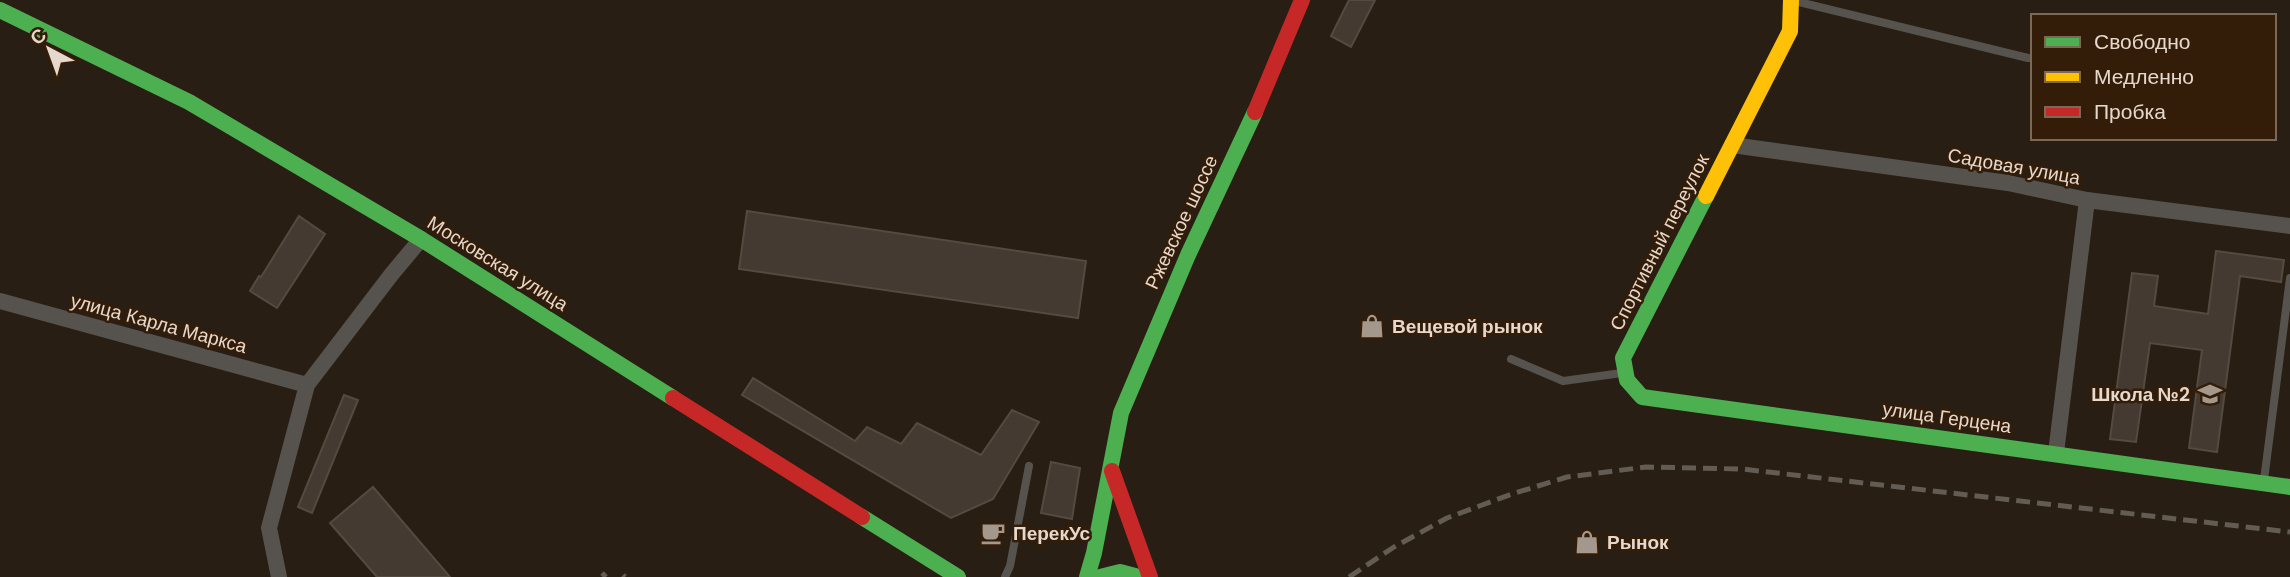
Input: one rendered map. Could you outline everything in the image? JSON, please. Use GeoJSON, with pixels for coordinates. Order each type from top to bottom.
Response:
{"type":"FeatureCollection","features":[{"type":"Feature","properties":{"kind":"street","name":"Ржевское шоссе"},"geometry":{"type":"LineString","coordinates":[[1087,577],[1121,412],[1188,255],[1261,100],[1302,0]]}},
{"type":"Feature","properties":{"kind":"street","name":"Спортивный переулок"},"geometry":{"type":"LineString","coordinates":[[1624,365],[1790,31],[1791,0]]}},
{"type":"Feature","properties":{"kind":"street","name":"Московская улица"},"geometry":{"type":"LineString","coordinates":[[0,10],[189,102],[421,239],[958,577]]}},
{"type":"Feature","properties":{"kind":"street","name":"Садовая улица"},"geometry":{"type":"LineString","coordinates":[[1732,145],[2008,183],[2087,200],[2290,226]]}},
{"type":"Feature","properties":{"kind":"street"},"geometry":{"type":"LineString","coordinates":[[2056,453],[2087,200]]}},
{"type":"Feature","properties":{"kind":"street"},"geometry":{"type":"LineString","coordinates":[[279,577],[269,528],[307,386],[421,239]]}},
{"type":"Feature","properties":{"kind":"street","name":"улица Карла Маркса"},"geometry":{"type":"LineString","coordinates":[[0,301],[307,386]]}},
{"type":"Feature","properties":{"kind":"street","name":"улица Герцена"},"geometry":{"type":"LineString","coordinates":[[1624,365],[1627,380],[1642,397],[2290,487]]}},
{"type":"Feature","properties":{"kind":"street"},"geometry":{"type":"LineString","coordinates":[[1110,465],[1150,577]]}},
{"type":"Feature","properties":{"kind":"street"},"geometry":{"type":"LineString","coordinates":[[1100,577],[1119,572],[1139,577]]}},
{"type":"Feature","properties":{"kind":"lane"},"geometry":{"type":"LineString","coordinates":[[1791,0],[2028,58]]}},
{"type":"Feature","properties":{"kind":"lane"},"geometry":{"type":"LineString","coordinates":[[2264,483],[2290,278]]}},
{"type":"Feature","properties":{"kind":"lane"},"geometry":{"type":"LineString","coordinates":[[1511,359],[1563,381],[1624,365]]}},
{"type":"Feature","properties":{"kind":"lane"},"geometry":{"type":"LineString","coordinates":[[1005,577],[1010,566],[1028,466]]}},
{"type":"Feature","properties":{"kind":"building"},"geometry":{"type":"Polygon","coordinates":[[[1349,0],[1375,0],[1351,47],[1331,36],[1349,0]]]}},
{"type":"Feature","properties":{"kind":"building"},"geometry":{"type":"Polygon","coordinates":[[[747,211],[1086,261],[1078,318],[739,269],[747,211]]]}},
{"type":"Feature","properties":{"kind":"building"},"geometry":{"type":"Polygon","coordinates":[[[299,216],[325,234],[277,308],[250,291],[299,216]]]}},
{"type":"Feature","properties":{"kind":"building","name":"Школа №2"},"geometry":{"type":"Polygon","coordinates":[[[2216,251],[2284,260],[2281,282],[2240,276],[2217,452],[2189,448],[2202,350],[2150,343],[2136,442],[2110,439],[2132,273],[2158,276],[2154,306],[2208,314],[2216,251]]]}},
{"type":"Feature","properties":{"kind":"building"},"geometry":{"type":"Polygon","coordinates":[[[753,378],[855,441],[867,427],[901,444],[917,423],[981,455],[1012,410],[1039,422],[993,499],[951,518],[742,395],[753,378]]]}},
{"type":"Feature","properties":{"kind":"building"},"geometry":{"type":"Polygon","coordinates":[[[344,395],[358,400],[312,513],[298,507],[344,395]]]}},
{"type":"Feature","properties":{"kind":"building"},"geometry":{"type":"Polygon","coordinates":[[[1051,462],[1080,468],[1072,519],[1041,513],[1051,462]]]}},
{"type":"Feature","properties":{"kind":"building"},"geometry":{"type":"Polygon","coordinates":[[[373,487],[450,577],[377,577],[330,523],[373,487]]]}},
{"type":"Feature","properties":{"kind":"railway"},"geometry":{"type":"LineString","coordinates":[[1349,577],[1394,547],[1447,518],[1567,477],[1646,467],[1742,469],[2290,532]]}},
{"type":"Feature","properties":{"kind":"railway"},"geometry":{"type":"LineString","coordinates":[[602,573],[606,577]]}},
{"type":"Feature","properties":{"kind":"traffic: fast"},"geometry":{"type":"LineString","coordinates":[[0,10],[189,102],[421,239],[673,398]]}},
{"type":"Feature","properties":{"kind":"traffic: fast"},"geometry":{"type":"LineString","coordinates":[[1087,577],[1121,413],[1188,255],[1255,112]]}},
{"type":"Feature","properties":{"kind":"traffic: fast"},"geometry":{"type":"LineString","coordinates":[[1706,196],[1623,358],[1627,380],[1642,397],[2290,487]]}},
{"type":"Feature","properties":{"kind":"traffic: fast"},"geometry":{"type":"LineString","coordinates":[[862,517],[958,577]]}},
{"type":"Feature","properties":{"kind":"traffic: fast"},"geometry":{"type":"LineString","coordinates":[[1100,577],[1120,572],[1139,577]]}},
{"type":"Feature","properties":{"kind":"traffic: slow"},"geometry":{"type":"LineString","coordinates":[[1706,196],[1790,31],[1791,0]]}},
{"type":"Feature","properties":{"kind":"traffic: jam"},"geometry":{"type":"LineString","coordinates":[[1255,112],[1302,0]]}},
{"type":"Feature","properties":{"kind":"traffic: jam"},"geometry":{"type":"LineString","coordinates":[[673,398],[862,517]]}},
{"type":"Feature","properties":{"kind":"traffic: jam"},"geometry":{"type":"LineString","coordinates":[[1112,471],[1150,577]]}},
{"type":"Feature","properties":{"kind":"place","name":"Вещевой рынок"},"geometry":{"type":"Point","coordinates":[1372,326]}},
{"type":"Feature","properties":{"kind":"place","name":"Школа №2"},"geometry":{"type":"Point","coordinates":[2210,394]}},
{"type":"Feature","properties":{"kind":"place","name":"ПерекУс"},"geometry":{"type":"Point","coordinates":[993,533]}},
{"type":"Feature","properties":{"kind":"place","name":"Рынок"},"geometry":{"type":"Point","coordinates":[1587,542]}}]}
